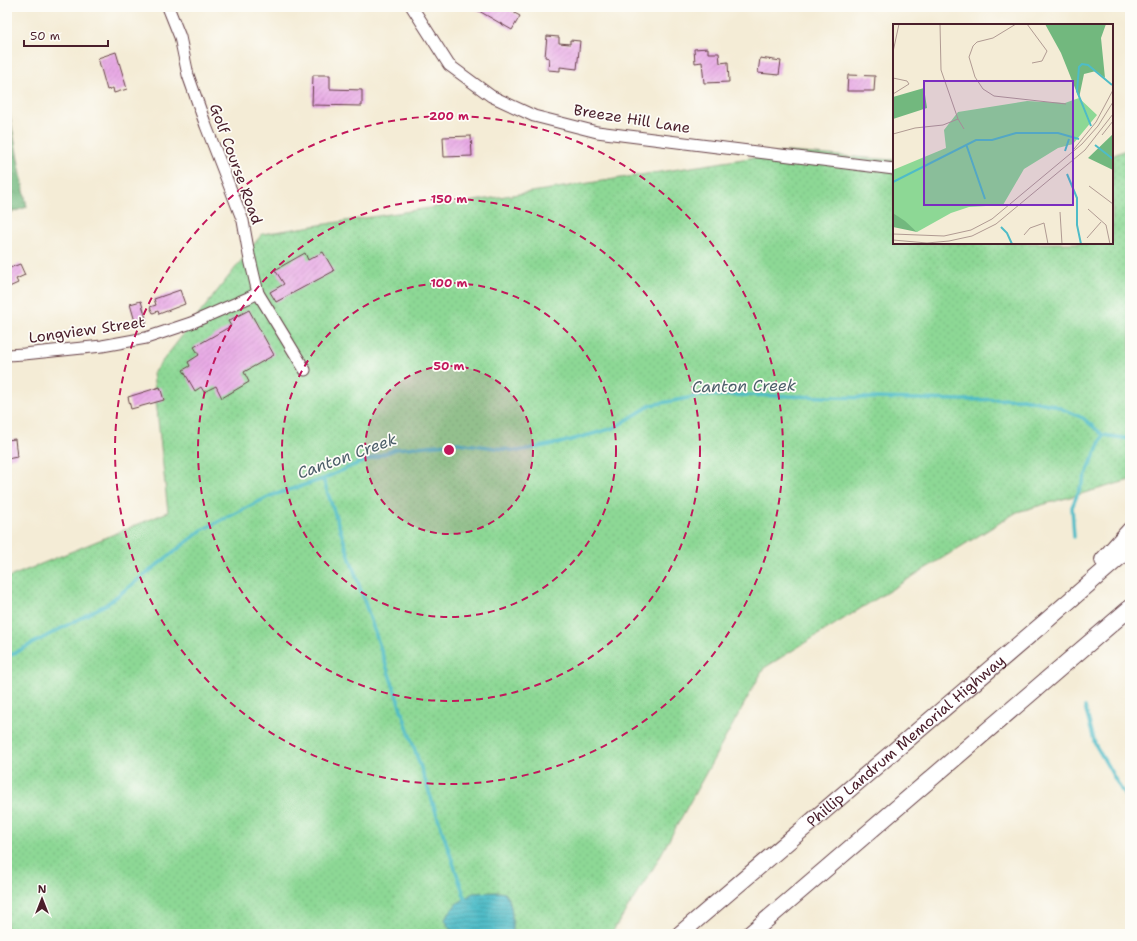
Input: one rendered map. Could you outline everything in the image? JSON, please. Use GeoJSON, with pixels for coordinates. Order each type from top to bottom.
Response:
{"type":"FeatureCollection","features":[{"type":"Feature","properties":{"kind":"highway"},"geometry":{"type":"LineString","coordinates":[[1045,622],[1130,530]]}},
{"type":"Feature","properties":{"kind":"highway","name":"Phillip Landrum Memorial Highway"},"geometry":{"type":"LineString","coordinates":[[680,934],[1130,548]]}},
{"type":"Feature","properties":{"kind":"highway"},"geometry":{"type":"LineString","coordinates":[[750,934],[1130,608]]}},
{"type":"Feature","properties":{"kind":"street","name":"Golf Course Road"},"geometry":{"type":"LineString","coordinates":[[168,7],[180,38],[188,75],[243,221],[258,293],[305,370]]}},
{"type":"Feature","properties":{"kind":"street","name":"Breeze Hill Lane"},"geometry":{"type":"LineString","coordinates":[[412,7],[449,65],[491,96],[534,116],[597,132],[893,169]]}},
{"type":"Feature","properties":{"kind":"street","name":"Longview Street"},"geometry":{"type":"LineString","coordinates":[[7,355],[102,346],[146,338],[191,323],[258,293]]}},
{"type":"Feature","properties":{"kind":"green space"},"geometry":{"type":"Polygon","coordinates":[[[7,100],[27,207],[7,214],[7,100]]]}},
{"type":"Feature","properties":{"kind":"green space"},"geometry":{"type":"Polygon","coordinates":[[[1130,148],[1130,480],[1017,512],[764,668],[654,867],[611,934],[7,934],[7,578],[168,512],[153,373],[262,234],[788,152],[893,160],[893,244],[1113,244],[1113,156],[1130,148]]]}},
{"type":"Feature","properties":{"kind":"water"},"geometry":{"type":"Polygon","coordinates":[[[473,893],[505,893],[510,902],[512,912],[512,934],[455,934],[448,926],[445,919],[457,903],[473,893]]]}},
{"type":"Feature","properties":{"kind":"building"},"geometry":{"type":"Polygon","coordinates":[[[472,7],[508,7],[507,9],[520,16],[512,30],[472,7]]]}},
{"type":"Feature","properties":{"kind":"building"},"geometry":{"type":"Polygon","coordinates":[[[547,36],[559,37],[559,43],[570,44],[570,40],[580,41],[577,69],[560,67],[560,71],[548,70],[549,58],[545,57],[547,36]]]}},
{"type":"Feature","properties":{"kind":"building"},"geometry":{"type":"Polygon","coordinates":[[[708,48],[708,53],[719,53],[720,63],[728,62],[729,82],[704,83],[702,62],[695,63],[694,49],[708,48]]]}},
{"type":"Feature","properties":{"kind":"building"},"geometry":{"type":"Polygon","coordinates":[[[116,52],[127,89],[114,93],[113,88],[107,90],[98,58],[116,52]]]}},
{"type":"Feature","properties":{"kind":"building"},"geometry":{"type":"Polygon","coordinates":[[[760,58],[781,61],[779,75],[758,73],[760,58]]]}},
{"type":"Feature","properties":{"kind":"building"},"geometry":{"type":"Polygon","coordinates":[[[313,75],[330,75],[330,89],[362,90],[362,106],[312,105],[313,75]]]}},
{"type":"Feature","properties":{"kind":"building"},"geometry":{"type":"Polygon","coordinates":[[[848,75],[875,76],[874,91],[847,91],[848,75]]]}},
{"type":"Feature","properties":{"kind":"building"},"geometry":{"type":"Polygon","coordinates":[[[471,136],[472,156],[444,157],[443,137],[471,136]]]}},
{"type":"Feature","properties":{"kind":"building"},"geometry":{"type":"Polygon","coordinates":[[[323,252],[334,271],[276,302],[270,292],[284,284],[275,270],[305,253],[308,260],[323,252]]]}},
{"type":"Feature","properties":{"kind":"building"},"geometry":{"type":"Polygon","coordinates":[[[20,264],[25,275],[16,279],[18,283],[7,288],[7,269],[20,264]]]}},
{"type":"Feature","properties":{"kind":"building"},"geometry":{"type":"Polygon","coordinates":[[[180,290],[185,304],[159,314],[158,311],[153,313],[150,307],[156,305],[154,299],[180,290]]]}},
{"type":"Feature","properties":{"kind":"building"},"geometry":{"type":"Polygon","coordinates":[[[141,301],[147,322],[136,325],[130,304],[141,301]]]}},
{"type":"Feature","properties":{"kind":"building"},"geometry":{"type":"Polygon","coordinates":[[[249,310],[274,355],[244,372],[249,382],[222,398],[216,386],[204,392],[201,387],[195,391],[183,370],[190,366],[188,362],[199,355],[194,347],[231,326],[228,321],[249,310]]]}},
{"type":"Feature","properties":{"kind":"building"},"geometry":{"type":"Polygon","coordinates":[[[160,387],[164,400],[131,409],[128,397],[160,387]]]}},
{"type":"Feature","properties":{"kind":"building"},"geometry":{"type":"Polygon","coordinates":[[[15,439],[17,457],[7,459],[7,440],[15,439]]]}},
{"type":"Feature","properties":{"kind":"waterway","name":"Canton Creek"},"geometry":{"type":"LineString","coordinates":[[7,657],[107,604],[202,530],[270,496],[323,479],[396,449],[458,443],[518,451],[560,443],[614,428],[651,405],[699,396],[742,395],[962,400],[1023,399],[1053,405],[1083,418],[1103,435],[1130,439]]}},
{"type":"Feature","properties":{"kind":"waterway"},"geometry":{"type":"LineString","coordinates":[[1074,537],[1072,507],[1103,435]]}},
{"type":"Feature","properties":{"kind":"waterway"},"geometry":{"type":"LineString","coordinates":[[323,479],[465,898]]}},
{"type":"Feature","properties":{"kind":"waterway"},"geometry":{"type":"LineString","coordinates":[[1085,707],[1095,744],[1130,805]]}}]}
